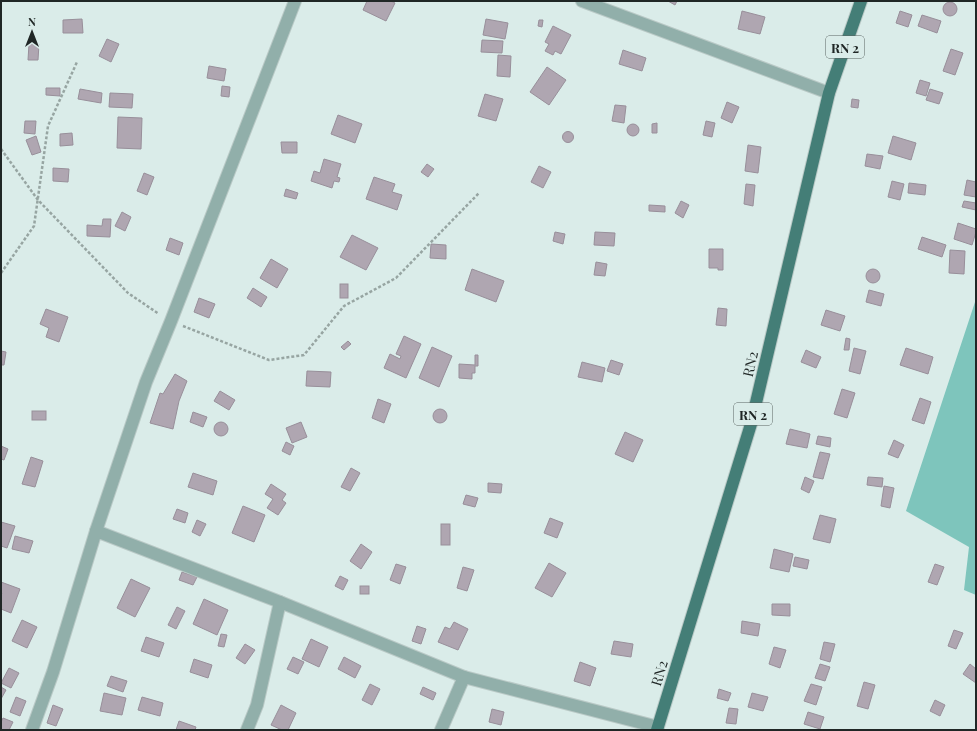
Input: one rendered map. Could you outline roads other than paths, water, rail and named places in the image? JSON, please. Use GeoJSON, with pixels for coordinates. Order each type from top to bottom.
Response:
{"type":"FeatureCollection","features":[{"type":"Feature","properties":{"kind":"main road","name":"RN2"},"geometry":{"type":"LineString","coordinates":[[658,728],[751,424],[829,93],[861,1]]}},
{"type":"Feature","properties":{"kind":"street"},"geometry":{"type":"LineString","coordinates":[[32,730],[53,672],[96,531],[146,382],[295,1]]}},
{"type":"Feature","properties":{"kind":"street"},"geometry":{"type":"LineString","coordinates":[[582,1],[829,93]]}},
{"type":"Feature","properties":{"kind":"street"},"geometry":{"type":"LineString","coordinates":[[96,531],[280,602],[464,677],[658,728]]}},
{"type":"Feature","properties":{"kind":"street"},"geometry":{"type":"LineString","coordinates":[[247,730],[257,705],[280,602]]}},
{"type":"Feature","properties":{"kind":"street"},"geometry":{"type":"LineString","coordinates":[[441,730],[464,677]]}}]}
